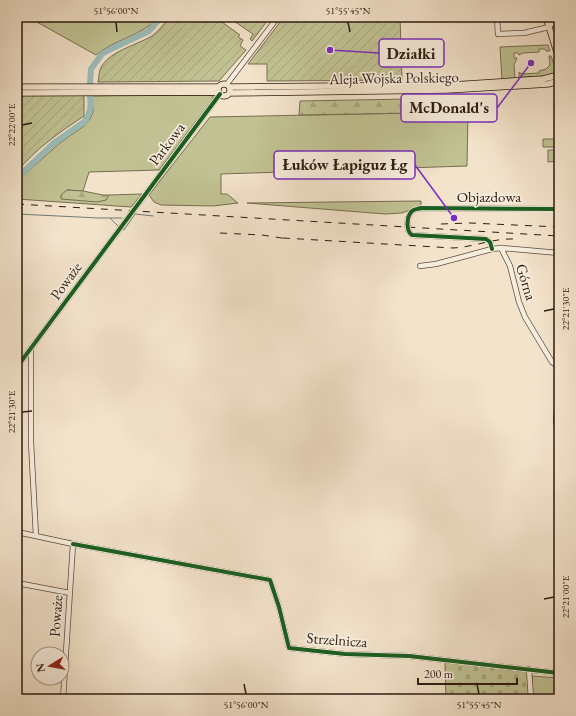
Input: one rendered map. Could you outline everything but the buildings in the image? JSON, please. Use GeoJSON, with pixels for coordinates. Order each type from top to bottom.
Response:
{"type":"FeatureCollection","features":[{"type":"Feature","properties":{"kind":"main road"},"geometry":{"type":"LineString","coordinates":[[546,17],[559,59]]}},
{"type":"Feature","properties":{"kind":"main road","name":"Aleja Wojska Polskiego"},"geometry":{"type":"LineString","coordinates":[[229,88],[452,85],[544,79],[559,76]]}},
{"type":"Feature","properties":{"kind":"main road","name":"Aleja Wojska Polskiego"},"geometry":{"type":"LineString","coordinates":[[229,88],[451,90],[536,85],[559,81]]}},
{"type":"Feature","properties":{"kind":"main road"},"geometry":{"type":"LineString","coordinates":[[17,88],[219,91],[224,96],[229,88],[222,84],[219,91]]}},
{"type":"Feature","properties":{"kind":"main road"},"geometry":{"type":"LineString","coordinates":[[17,93],[219,91]]}},
{"type":"Feature","properties":{"kind":"street"},"geometry":{"type":"LineString","coordinates":[[229,88],[278,17]]}},
{"type":"Feature","properties":{"kind":"street"},"geometry":{"type":"LineString","coordinates":[[497,17],[498,34],[524,33],[559,22]]}},
{"type":"Feature","properties":{"kind":"street","name":"Parkowa"},"geometry":{"type":"LineString","coordinates":[[134,209],[219,91]]}},
{"type":"Feature","properties":{"kind":"street","name":"Objazdowa"},"geometry":{"type":"LineString","coordinates":[[492,249],[490,242],[486,239],[412,235],[408,227],[410,215],[412,211],[421,208],[559,209]]}},
{"type":"Feature","properties":{"kind":"street","name":"Poważe"},"geometry":{"type":"LineString","coordinates":[[17,367],[134,209]]}},
{"type":"Feature","properties":{"kind":"street"},"geometry":{"type":"LineString","coordinates":[[420,266],[436,264],[501,248],[559,253]]}},
{"type":"Feature","properties":{"kind":"street","name":"Górna"},"geometry":{"type":"LineString","coordinates":[[501,248],[510,266],[519,302],[528,322],[552,362],[559,367]]}},
{"type":"Feature","properties":{"kind":"street"},"geometry":{"type":"LineString","coordinates":[[31,348],[31,442],[36,536]]}},
{"type":"Feature","properties":{"kind":"street"},"geometry":{"type":"LineString","coordinates":[[556,423],[559,373]]}},
{"type":"Feature","properties":{"kind":"street"},"geometry":{"type":"LineString","coordinates":[[17,532],[73,544]]}},
{"type":"Feature","properties":{"kind":"street","name":"Poważe"},"geometry":{"type":"LineString","coordinates":[[63,699],[73,544]]}},
{"type":"Feature","properties":{"kind":"street","name":"Strzelnicza"},"geometry":{"type":"LineString","coordinates":[[73,544],[270,580],[279,607],[289,648],[345,654],[409,656],[559,673]]}},
{"type":"Feature","properties":{"kind":"street"},"geometry":{"type":"LineString","coordinates":[[17,583],[70,593]]}},
{"type":"Feature","properties":{"kind":"street"},"geometry":{"type":"LineString","coordinates":[[529,669],[531,699]]}},
{"type":"Feature","properties":{"kind":"green space"},"geometry":{"type":"Polygon","coordinates":[[[28,17],[159,17],[145,29],[111,45],[96,55],[28,17]]]}},
{"type":"Feature","properties":{"kind":"green space"},"geometry":{"type":"Polygon","coordinates":[[[169,17],[215,17],[240,35],[238,37],[243,40],[240,46],[246,50],[219,81],[98,82],[100,70],[109,58],[152,36],[159,30],[169,17]]]}},
{"type":"Feature","properties":{"kind":"green space"},"geometry":{"type":"Polygon","coordinates":[[[228,17],[270,17],[252,41],[250,39],[253,34],[228,17]]]}},
{"type":"Feature","properties":{"kind":"green space"},"geometry":{"type":"Polygon","coordinates":[[[284,17],[400,17],[402,80],[267,81],[267,64],[248,64],[284,17]]]}},
{"type":"Feature","properties":{"kind":"green space"},"geometry":{"type":"Polygon","coordinates":[[[548,45],[550,51],[539,49],[539,52],[523,53],[519,55],[518,53],[514,53],[514,58],[517,58],[514,65],[515,78],[502,79],[500,47],[548,45]]]}},
{"type":"Feature","properties":{"kind":"green space"},"geometry":{"type":"Polygon","coordinates":[[[549,56],[551,56],[555,67],[557,63],[558,69],[556,73],[547,76],[519,77],[519,72],[522,74],[539,73],[539,71],[546,69],[550,65],[549,56]]]}},
{"type":"Feature","properties":{"kind":"green space"},"geometry":{"type":"Polygon","coordinates":[[[17,95],[84,95],[84,116],[40,148],[17,172],[17,95]]]}},
{"type":"Feature","properties":{"kind":"green space"},"geometry":{"type":"Polygon","coordinates":[[[92,96],[213,96],[213,99],[159,170],[89,172],[83,191],[67,190],[106,200],[109,195],[142,194],[131,207],[17,199],[17,181],[61,142],[84,126],[90,119],[93,112],[92,96]]]}},
{"type":"Feature","properties":{"kind":"green space"},"geometry":{"type":"Polygon","coordinates":[[[409,99],[468,101],[468,112],[299,115],[300,101],[409,99]]]}},
{"type":"Feature","properties":{"kind":"green space"},"geometry":{"type":"Polygon","coordinates":[[[468,112],[467,166],[221,174],[221,194],[227,194],[238,203],[213,206],[161,205],[154,202],[149,195],[210,117],[468,112]]]}},
{"type":"Feature","properties":{"kind":"green space"},"geometry":{"type":"Polygon","coordinates":[[[543,139],[557,139],[557,147],[543,147],[543,139]]]}},
{"type":"Feature","properties":{"kind":"green space"},"geometry":{"type":"Polygon","coordinates":[[[548,150],[559,150],[559,161],[548,162],[548,150]]]}},
{"type":"Feature","properties":{"kind":"green space"},"geometry":{"type":"Polygon","coordinates":[[[67,190],[109,195],[106,200],[97,202],[61,199],[61,195],[67,190]]]}},
{"type":"Feature","properties":{"kind":"green space"},"geometry":{"type":"Polygon","coordinates":[[[421,201],[421,206],[402,213],[385,214],[247,203],[421,201]]]}},
{"type":"Feature","properties":{"kind":"green space"},"geometry":{"type":"Polygon","coordinates":[[[445,662],[528,671],[529,699],[446,699],[445,662]]]}},
{"type":"Feature","properties":{"kind":"green space"},"geometry":{"type":"Polygon","coordinates":[[[532,676],[559,678],[559,699],[533,699],[532,676]]]}},
{"type":"Feature","properties":{"kind":"waterway"},"geometry":{"type":"LineString","coordinates":[[90,83],[91,69],[102,54],[149,31],[161,17]]}},
{"type":"Feature","properties":{"kind":"waterway"},"geometry":{"type":"LineString","coordinates":[[17,178],[54,143],[84,122],[90,110],[90,96]]}},
{"type":"Feature","properties":{"kind":"waterway"},"geometry":{"type":"LineString","coordinates":[[17,214],[122,218]]}},
{"type":"Feature","properties":{"kind":"waterway"},"geometry":{"type":"LineString","coordinates":[[122,229],[124,230],[135,214],[153,216]]}},
{"type":"Feature","properties":{"kind":"waterway"},"geometry":{"type":"LineString","coordinates":[[110,218],[118,226]]}},
{"type":"Feature","properties":{"kind":"railway"},"geometry":{"type":"LineString","coordinates":[[17,204],[559,236]]}},
{"type":"Feature","properties":{"kind":"railway"},"geometry":{"type":"LineString","coordinates":[[441,224],[470,223],[559,227]]}},
{"type":"Feature","properties":{"kind":"railway"},"geometry":{"type":"LineString","coordinates":[[220,233],[262,235],[288,239]]}},
{"type":"Feature","properties":{"kind":"railway"},"geometry":{"type":"LineString","coordinates":[[283,238],[453,248],[499,240],[514,239]]}},
{"type":"Feature","properties":{"kind":"cycle path"},"geometry":{"type":"LineString","coordinates":[[17,367],[220,94]]}},
{"type":"Feature","properties":{"kind":"cycle path"},"geometry":{"type":"LineString","coordinates":[[492,249],[490,242],[486,239],[412,235],[408,227],[410,214],[413,210],[421,208],[559,209]]}},
{"type":"Feature","properties":{"kind":"cycle path"},"geometry":{"type":"LineString","coordinates":[[73,544],[270,580],[279,607],[289,648],[345,654],[409,656],[559,673]]}},
{"type":"Feature","properties":{"kind":"place","name":"Działki"},"geometry":{"type":"Point","coordinates":[330,50]}},
{"type":"Feature","properties":{"kind":"place","name":"McDonald's"},"geometry":{"type":"Point","coordinates":[531,63]}},
{"type":"Feature","properties":{"kind":"place","name":"Łuków Łapiguz Łg"},"geometry":{"type":"Point","coordinates":[454,218]}}]}
